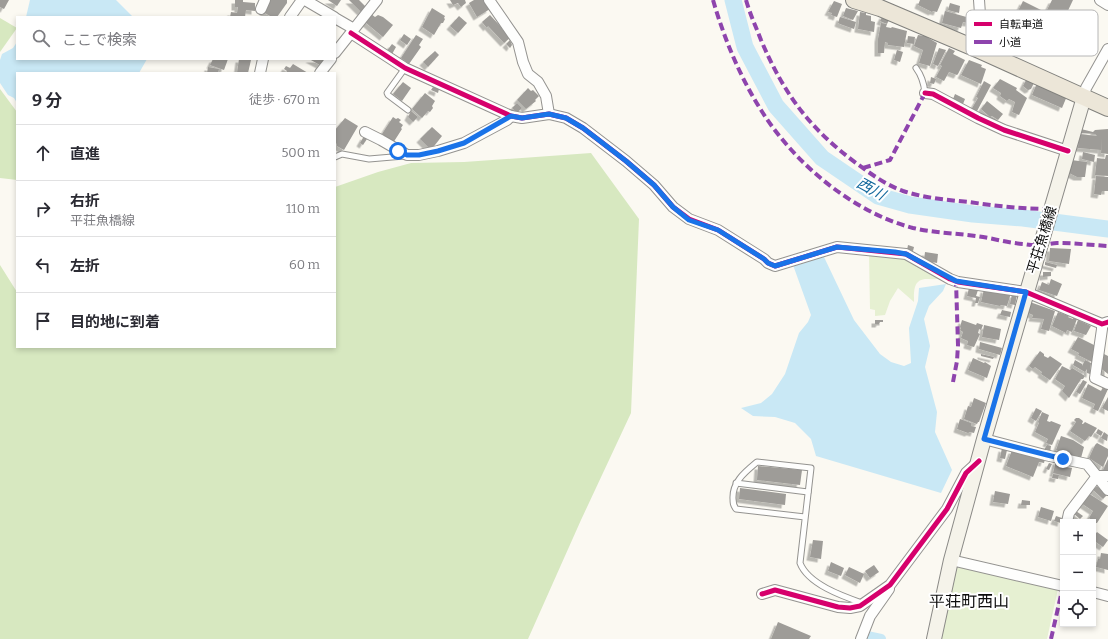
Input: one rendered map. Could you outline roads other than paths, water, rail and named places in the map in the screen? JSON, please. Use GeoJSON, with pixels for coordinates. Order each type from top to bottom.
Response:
{"type":"FeatureCollection","features":[{"type":"Feature","properties":{"kind":"main road"},"geometry":{"type":"LineString","coordinates":[[854,0],[882,4],[966,44]]}},
{"type":"Feature","properties":{"kind":"main road"},"geometry":{"type":"LineString","coordinates":[[992,56],[1108,108]]}},
{"type":"Feature","properties":{"kind":"main road","name":"平荘魚橋線"},"geometry":{"type":"LineString","coordinates":[[934,639],[951,560],[984,439],[1040,243],[1084,97]]}},
{"type":"Feature","properties":{"kind":"street"},"geometry":{"type":"LineString","coordinates":[[291,16],[302,0]]}},
{"type":"Feature","properties":{"kind":"street"},"geometry":{"type":"LineString","coordinates":[[305,0],[332,16]]}},
{"type":"Feature","properties":{"kind":"street"},"geometry":{"type":"LineString","coordinates":[[336,52],[377,0]]}},
{"type":"Feature","properties":{"kind":"street"},"geometry":{"type":"LineString","coordinates":[[489,0],[518,42],[528,74],[538,82],[546,96],[549,114]]}},
{"type":"Feature","properties":{"kind":"street"},"geometry":{"type":"LineString","coordinates":[[979,0],[980,10]]}},
{"type":"Feature","properties":{"kind":"street"},"geometry":{"type":"LineString","coordinates":[[1100,0],[1108,5]]}},
{"type":"Feature","properties":{"kind":"street"},"geometry":{"type":"LineString","coordinates":[[336,19],[405,68],[511,116],[522,118],[549,114],[566,118],[583,128],[626,161],[654,185],[673,207],[689,220],[718,230],[768,263],[775,266],[837,247],[895,252],[906,254],[956,281],[1026,292],[1105,323],[1102,329],[1095,378],[1108,384]]}},
{"type":"Feature","properties":{"kind":"street"},"geometry":{"type":"LineString","coordinates":[[1084,97],[1086,88],[1108,49]]}},
{"type":"Feature","properties":{"kind":"street"},"geometry":{"type":"LineString","coordinates":[[260,72],[262,60]]}},
{"type":"Feature","properties":{"kind":"street"},"geometry":{"type":"LineString","coordinates":[[321,72],[330,60]]}},
{"type":"Feature","properties":{"kind":"street"},"geometry":{"type":"LineString","coordinates":[[925,93],[933,94],[1004,130],[1068,151]]}},
{"type":"Feature","properties":{"kind":"street"},"geometry":{"type":"LineString","coordinates":[[365,132],[407,155],[419,155],[464,143],[511,116]]}},
{"type":"Feature","properties":{"kind":"street"},"geometry":{"type":"LineString","coordinates":[[984,439],[1087,464],[1108,490]]}},
{"type":"Feature","properties":{"kind":"street"},"geometry":{"type":"LineString","coordinates":[[762,594],[775,590],[838,607],[850,608],[860,606],[890,585],[947,509],[966,473],[979,461]]}},
{"type":"Feature","properties":{"kind":"street"},"geometry":{"type":"LineString","coordinates":[[1097,476],[1108,476]]}},
{"type":"Feature","properties":{"kind":"street"},"geometry":{"type":"LineString","coordinates":[[1068,519],[1069,513],[1097,476]]}},
{"type":"Feature","properties":{"kind":"street"},"geometry":{"type":"LineString","coordinates":[[951,560],[1060,584]]}},
{"type":"Feature","properties":{"kind":"street"},"geometry":{"type":"LineString","coordinates":[[861,639],[870,616],[889,590],[890,585]]}},
{"type":"Feature","properties":{"kind":"street"},"geometry":{"type":"LineString","coordinates":[[1096,593],[1108,596]]}},
{"type":"Feature","properties":{"kind":"lane"},"geometry":{"type":"LineString","coordinates":[[405,68],[387,92],[388,95],[408,110]]}},
{"type":"Feature","properties":{"kind":"lane"},"geometry":{"type":"LineString","coordinates":[[916,68],[921,76],[925,93]]}},
{"type":"Feature","properties":{"kind":"lane"},"geometry":{"type":"LineString","coordinates":[[336,157],[342,154],[369,159],[407,155]]}},
{"type":"Feature","properties":{"kind":"lane"},"geometry":{"type":"LineString","coordinates":[[806,517],[736,509],[734,506],[733,492],[736,483],[757,462],[811,468],[806,517],[800,563],[803,570],[812,579],[828,589],[863,604]]}},
{"type":"Feature","properties":{"kind":"lane"},"geometry":{"type":"LineString","coordinates":[[736,483],[808,492]]}},
{"type":"Feature","properties":{"kind":"water"},"geometry":{"type":"Polygon","coordinates":[[[30,0],[116,0],[132,16],[26,16],[30,0]]]}},
{"type":"Feature","properties":{"kind":"water"},"geometry":{"type":"Polygon","coordinates":[[[16,44],[16,60],[146,60],[140,72],[16,72],[16,101],[14,98],[8,95],[0,83],[0,60],[2,54],[13,48],[16,44]]]}},
{"type":"Feature","properties":{"kind":"water"},"geometry":{"type":"Polygon","coordinates":[[[824,257],[854,320],[880,354],[891,362],[904,366],[911,363],[909,328],[918,301],[919,288],[946,284],[943,291],[929,306],[924,319],[930,346],[925,367],[937,412],[935,432],[952,470],[941,493],[816,456],[811,439],[795,423],[775,417],[753,416],[741,408],[761,403],[772,394],[785,374],[799,333],[808,322],[811,315],[793,265],[824,257]]]}},
{"type":"Feature","properties":{"kind":"waterway","name":"西川"},"geometry":{"type":"LineString","coordinates":[[733,0],[745,47],[776,106],[822,158],[878,196],[910,205],[973,214],[1023,218],[1108,229]]}},
{"type":"Feature","properties":{"kind":"waterway"},"geometry":{"type":"LineString","coordinates":[[865,639],[867,636],[881,639]]}},
{"type":"Feature","properties":{"kind":"district","name":"平荘町西山"},"geometry":{"type":"Point","coordinates":[969,601]}}]}
